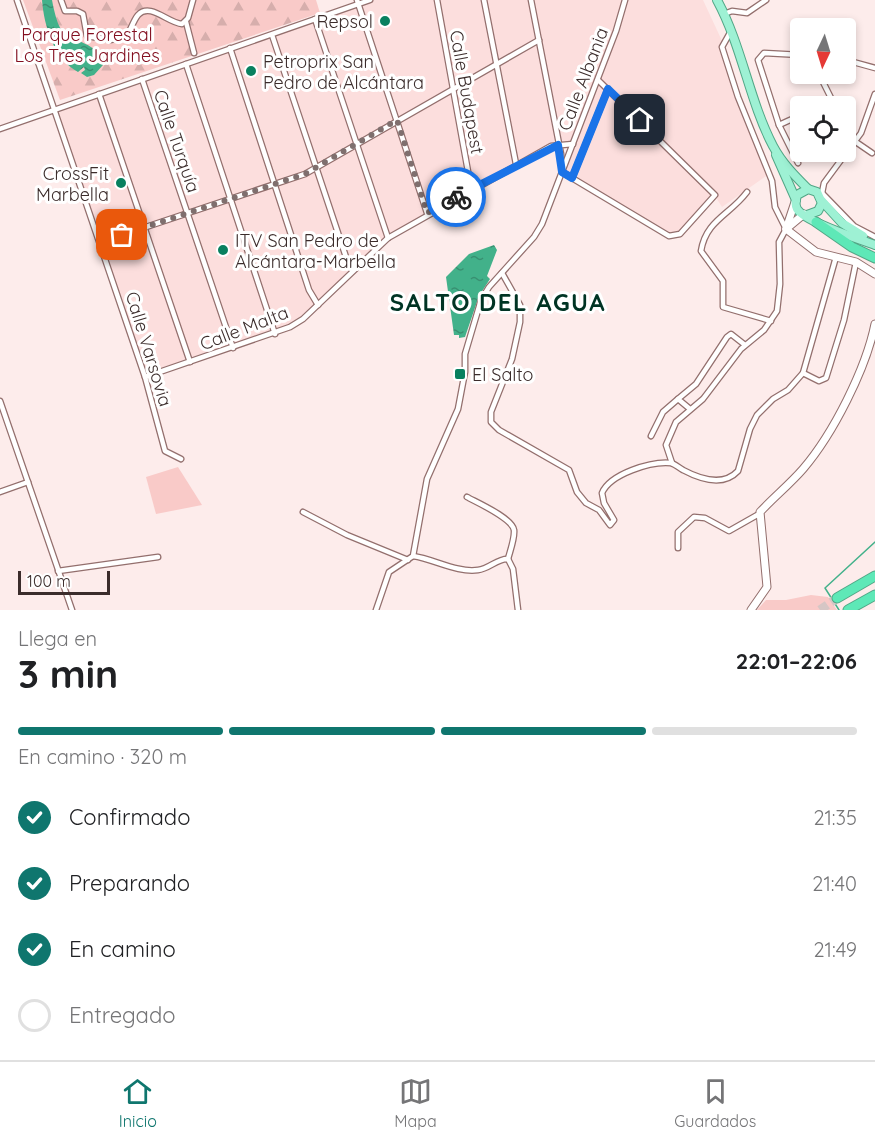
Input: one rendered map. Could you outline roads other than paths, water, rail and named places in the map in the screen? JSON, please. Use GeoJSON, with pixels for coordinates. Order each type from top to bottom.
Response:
{"type":"FeatureCollection","features":[{"type":"Feature","properties":{"kind":"highway"},"geometry":{"type":"LineString","coordinates":[[816,222],[852,247],[875,258]]}},
{"type":"Feature","properties":{"kind":"highway"},"geometry":{"type":"LineString","coordinates":[[837,598],[875,576]]}},
{"type":"Feature","properties":{"kind":"highway"},"geometry":{"type":"LineString","coordinates":[[848,610],[875,595]]}},
{"type":"Feature","properties":{"kind":"main road"},"geometry":{"type":"LineString","coordinates":[[717,0],[731,31],[797,209],[816,222],[874,242]]}},
{"type":"Feature","properties":{"kind":"main road"},"geometry":{"type":"LineString","coordinates":[[774,147],[789,170],[821,197],[842,223],[874,242]]}},
{"type":"Feature","properties":{"kind":"main road"},"geometry":{"type":"LineString","coordinates":[[795,201],[800,193],[809,189]]}},
{"type":"Feature","properties":{"kind":"main road"},"geometry":{"type":"LineString","coordinates":[[806,215],[818,212],[821,197]]}},
{"type":"Feature","properties":{"kind":"street","name":"Calle Varsovia"},"geometry":{"type":"LineString","coordinates":[[18,0],[146,377],[165,451],[175,458],[182,459]]}},
{"type":"Feature","properties":{"kind":"street"},"geometry":{"type":"LineString","coordinates":[[61,0],[64,11],[77,11],[82,14],[86,21],[85,34],[100,40],[124,38],[138,15],[146,11],[158,13],[172,23],[186,22]]}},
{"type":"Feature","properties":{"kind":"street"},"geometry":{"type":"LineString","coordinates":[[194,0],[186,22],[194,53]]}},
{"type":"Feature","properties":{"kind":"street"},"geometry":{"type":"LineString","coordinates":[[0,129],[272,35],[357,2],[370,0]]}},
{"type":"Feature","properties":{"kind":"street","name":"Calle Budapest"},"geometry":{"type":"LineString","coordinates":[[437,0],[471,188]]}},
{"type":"Feature","properties":{"kind":"street"},"geometry":{"type":"LineString","coordinates":[[484,0],[516,164]]}},
{"type":"Feature","properties":{"kind":"street"},"geometry":{"type":"LineString","coordinates":[[531,0],[562,172],[669,236],[675,237],[715,195],[598,80]]}},
{"type":"Feature","properties":{"kind":"street","name":"Calle Albania"},"geometry":{"type":"LineString","coordinates":[[413,556],[427,479],[458,410],[465,354],[481,300],[542,224],[598,80],[625,0]]}},
{"type":"Feature","properties":{"kind":"street"},"geometry":{"type":"LineString","coordinates":[[724,14],[732,11],[747,13],[766,0]]}},
{"type":"Feature","properties":{"kind":"street"},"geometry":{"type":"LineString","coordinates":[[357,2],[427,213]]}},
{"type":"Feature","properties":{"kind":"street"},"geometry":{"type":"LineString","coordinates":[[315,19],[388,238]]}},
{"type":"Feature","properties":{"kind":"street"},"geometry":{"type":"LineString","coordinates":[[731,31],[723,43],[723,51],[772,181],[775,207],[786,229],[807,247],[856,262],[875,274]]}},
{"type":"Feature","properties":{"kind":"street"},"geometry":{"type":"LineString","coordinates":[[272,35],[347,260],[354,269]]}},
{"type":"Feature","properties":{"kind":"street"},"geometry":{"type":"LineString","coordinates":[[101,242],[274,184],[316,167],[539,39]]}},
{"type":"Feature","properties":{"kind":"street"},"geometry":{"type":"LineString","coordinates":[[230,48],[309,290],[318,305]]}},
{"type":"Feature","properties":{"kind":"street"},"geometry":{"type":"LineString","coordinates":[[790,54],[764,52],[758,60],[779,125],[798,163]]}},
{"type":"Feature","properties":{"kind":"street"},"geometry":{"type":"LineString","coordinates":[[856,63],[875,68]]}},
{"type":"Feature","properties":{"kind":"street"},"geometry":{"type":"LineString","coordinates":[[186,64],[275,334]]}},
{"type":"Feature","properties":{"kind":"street","name":"Calle Turquía"},"geometry":{"type":"LineString","coordinates":[[142,79],[233,348]]}},
{"type":"Feature","properties":{"kind":"street"},"geometry":{"type":"LineString","coordinates":[[572,178],[608,89]]}},
{"type":"Feature","properties":{"kind":"street"},"geometry":{"type":"LineString","coordinates":[[99,94],[190,362]]}},
{"type":"Feature","properties":{"kind":"street"},"geometry":{"type":"LineString","coordinates":[[856,139],[875,94]]}},
{"type":"Feature","properties":{"kind":"street"},"geometry":{"type":"LineString","coordinates":[[779,125],[790,120]]}},
{"type":"Feature","properties":{"kind":"street"},"geometry":{"type":"LineString","coordinates":[[856,142],[872,153]]}},
{"type":"Feature","properties":{"kind":"street"},"geometry":{"type":"LineString","coordinates":[[558,145],[573,144]]}},
{"type":"Feature","properties":{"kind":"street","name":"Calle Malta"},"geometry":{"type":"LineString","coordinates":[[146,377],[275,334],[303,319],[388,238],[471,188],[558,145]]}},
{"type":"Feature","properties":{"kind":"street"},"geometry":{"type":"LineString","coordinates":[[821,197],[824,183],[840,162]]}},
{"type":"Feature","properties":{"kind":"street"},"geometry":{"type":"LineString","coordinates":[[809,189],[824,183]]}},
{"type":"Feature","properties":{"kind":"street"},"geometry":{"type":"LineString","coordinates":[[747,192],[734,207],[712,224],[701,251],[723,281],[723,307],[771,321]]}},
{"type":"Feature","properties":{"kind":"street"},"geometry":{"type":"LineString","coordinates":[[672,463],[667,449],[669,436],[676,422],[713,388],[745,345],[771,321],[780,299],[779,242],[795,201]]}},
{"type":"Feature","properties":{"kind":"street"},"geometry":{"type":"LineString","coordinates":[[786,229],[806,215]]}},
{"type":"Feature","properties":{"kind":"street"},"geometry":{"type":"LineString","coordinates":[[502,273],[520,305],[520,322],[512,359],[491,412],[494,427],[569,470],[578,492],[586,502],[599,510],[610,525],[614,520],[604,503],[602,493],[612,480],[639,468],[672,463],[710,480],[725,479],[734,475],[742,464],[750,429],[756,415],[773,399],[788,390],[803,373],[836,257]]}},
{"type":"Feature","properties":{"kind":"street"},"geometry":{"type":"LineString","coordinates":[[803,373],[819,381],[826,378],[844,321],[856,262]]}},
{"type":"Feature","properties":{"kind":"street"},"geometry":{"type":"LineString","coordinates":[[678,548],[678,532],[694,518],[705,518],[729,531],[759,514],[802,469],[820,446],[863,360],[875,324]]}},
{"type":"Feature","properties":{"kind":"street"},"geometry":{"type":"LineString","coordinates":[[651,436],[663,412],[696,384],[727,337],[731,334],[745,345]]}},
{"type":"Feature","properties":{"kind":"street"},"geometry":{"type":"LineString","coordinates":[[678,399],[690,409]]}},
{"type":"Feature","properties":{"kind":"street"},"geometry":{"type":"LineString","coordinates":[[0,401],[72,610]]}},
{"type":"Feature","properties":{"kind":"street"},"geometry":{"type":"LineString","coordinates":[[0,492],[28,482]]}},
{"type":"Feature","properties":{"kind":"street"},"geometry":{"type":"LineString","coordinates":[[467,496],[502,517],[512,526],[513,536],[508,559],[513,569],[518,610]]}},
{"type":"Feature","properties":{"kind":"street"},"geometry":{"type":"LineString","coordinates":[[303,512],[347,535],[408,560]]}},
{"type":"Feature","properties":{"kind":"street"},"geometry":{"type":"LineString","coordinates":[[751,610],[767,587],[759,514]]}},
{"type":"Feature","properties":{"kind":"street"},"geometry":{"type":"LineString","coordinates":[[376,610],[389,572],[413,556],[468,570],[487,568],[501,559],[508,559]]}},
{"type":"Feature","properties":{"kind":"street"},"geometry":{"type":"LineString","coordinates":[[58,571],[158,557]]}},
{"type":"Feature","properties":{"kind":"water"},"geometry":{"type":"Polygon","coordinates":[[[42,0],[52,0],[64,33],[101,54],[103,65],[94,75],[87,77],[81,73],[85,70],[84,67],[78,72],[63,59],[48,31],[42,0]]]}},
{"type":"Feature","properties":{"kind":"water"},"geometry":{"type":"Polygon","coordinates":[[[494,245],[497,250],[487,276],[490,279],[479,296],[465,337],[459,338],[459,335],[454,335],[446,277],[469,254],[494,245]]]}},
{"type":"Feature","properties":{"kind":"waterway"},"geometry":{"type":"LineString","coordinates":[[839,610],[825,588],[875,542]]}},
{"type":"Feature","properties":{"kind":"tunnel"},"geometry":{"type":"LineString","coordinates":[[820,610],[837,598]]}},
{"type":"Feature","properties":{"kind":"place","name":"Repsol"},"geometry":{"type":"Point","coordinates":[385,21]}},
{"type":"Feature","properties":{"kind":"place","name":"Petroprix San Pedro de Alcántara"},"geometry":{"type":"Point","coordinates":[251,71]}},
{"type":"Feature","properties":{"kind":"place","name":"CrossFit Marbella"},"geometry":{"type":"Point","coordinates":[121,183]}},
{"type":"Feature","properties":{"kind":"place","name":"ITV San Pedro de Alcántara-Marbella"},"geometry":{"type":"Point","coordinates":[223,250]}},
{"type":"Feature","properties":{"kind":"place","name":"El Salto"},"geometry":{"type":"Point","coordinates":[460,374]}},
{"type":"Feature","properties":{"kind":"district","name":"SALTO DEL AGUA"},"geometry":{"type":"Point","coordinates":[498,302]}},
{"type":"Feature","properties":{"kind":"park label","name":"Parque Forestal Los Tres Jardines"},"geometry":{"type":"Point","coordinates":[87,44]}}]}
